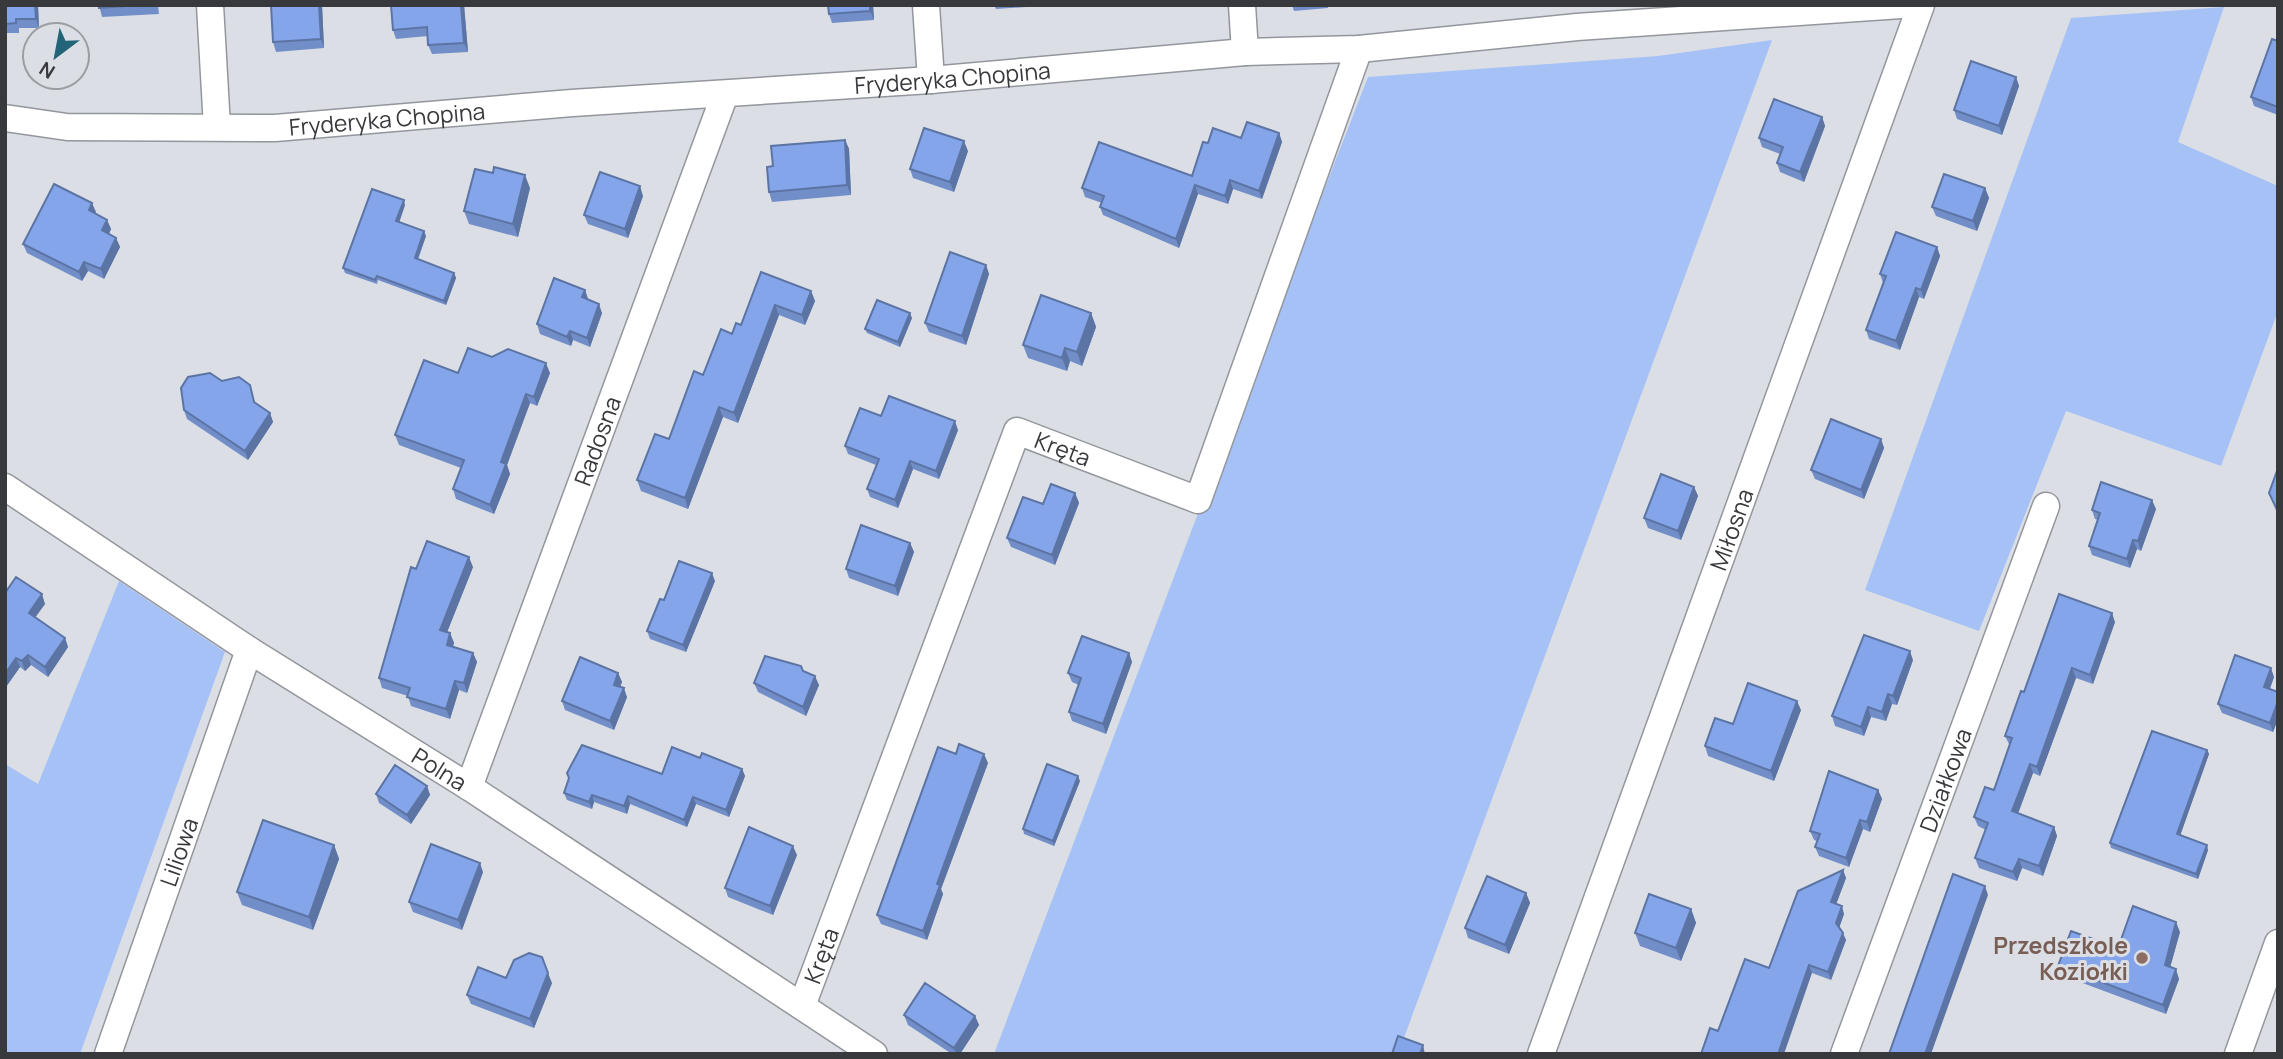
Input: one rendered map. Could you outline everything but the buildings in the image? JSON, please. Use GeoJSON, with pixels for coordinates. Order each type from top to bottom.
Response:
{"type":"FeatureCollection","features":[{"type":"Feature","properties":{"kind":"street"},"geometry":{"type":"LineString","coordinates":[[210,5],[217,127]]}},
{"type":"Feature","properties":{"kind":"street"},"geometry":{"type":"LineString","coordinates":[[926,5],[931,80]]}},
{"type":"Feature","properties":{"kind":"street"},"geometry":{"type":"LineString","coordinates":[[1242,5],[1245,52]]}},
{"type":"Feature","properties":{"kind":"street","name":"Fryderyka Chopina"},"geometry":{"type":"LineString","coordinates":[[5,118],[67,127],[275,128],[931,80],[1245,52],[1359,49],[1577,27],[1901,5]]}},
{"type":"Feature","properties":{"kind":"street","name":"Miłosna"},"geometry":{"type":"LineString","coordinates":[[1541,1054],[1921,5]]}},
{"type":"Feature","properties":{"kind":"street","name":"Kręta"},"geometry":{"type":"LineString","coordinates":[[802,1006],[1017,431],[1198,500],[1359,49]]}},
{"type":"Feature","properties":{"kind":"street","name":"Radosna"},"geometry":{"type":"LineString","coordinates":[[469,787],[725,94]]}},
{"type":"Feature","properties":{"kind":"street","name":"Polna"},"geometry":{"type":"LineString","coordinates":[[5,487],[249,650],[469,787],[874,1054]]}},
{"type":"Feature","properties":{"kind":"street","name":"Działkowa"},"geometry":{"type":"LineString","coordinates":[[1844,1054],[2046,506]]}},
{"type":"Feature","properties":{"kind":"street","name":"Liliowa"},"geometry":{"type":"LineString","coordinates":[[108,1054],[249,650]]}},
{"type":"Feature","properties":{"kind":"street"},"geometry":{"type":"LineString","coordinates":[[2238,1054],[2278,943]]}},
{"type":"Feature","properties":{"kind":"shaded area"},"geometry":{"type":"Polygon","coordinates":[[[2224,7],[2178,142],[2278,186],[2278,311],[2221,466],[2066,411],[1979,631],[1865,590],[2071,18],[2224,7]]]}},
{"type":"Feature","properties":{"kind":"shaded area"},"geometry":{"type":"Polygon","coordinates":[[[1772,40],[1398,1054],[994,1054],[1192,529],[1368,77],[1658,56],[1772,40]]]}},
{"type":"Feature","properties":{"kind":"shaded area"},"geometry":{"type":"Polygon","coordinates":[[[119,581],[225,652],[80,1054],[5,1054],[5,764],[38,784],[119,581]]]}},
{"type":"Feature","properties":{"kind":"place","name":"Przedszkole Koziołki"},"geometry":{"type":"Point","coordinates":[2142,958]}}]}
